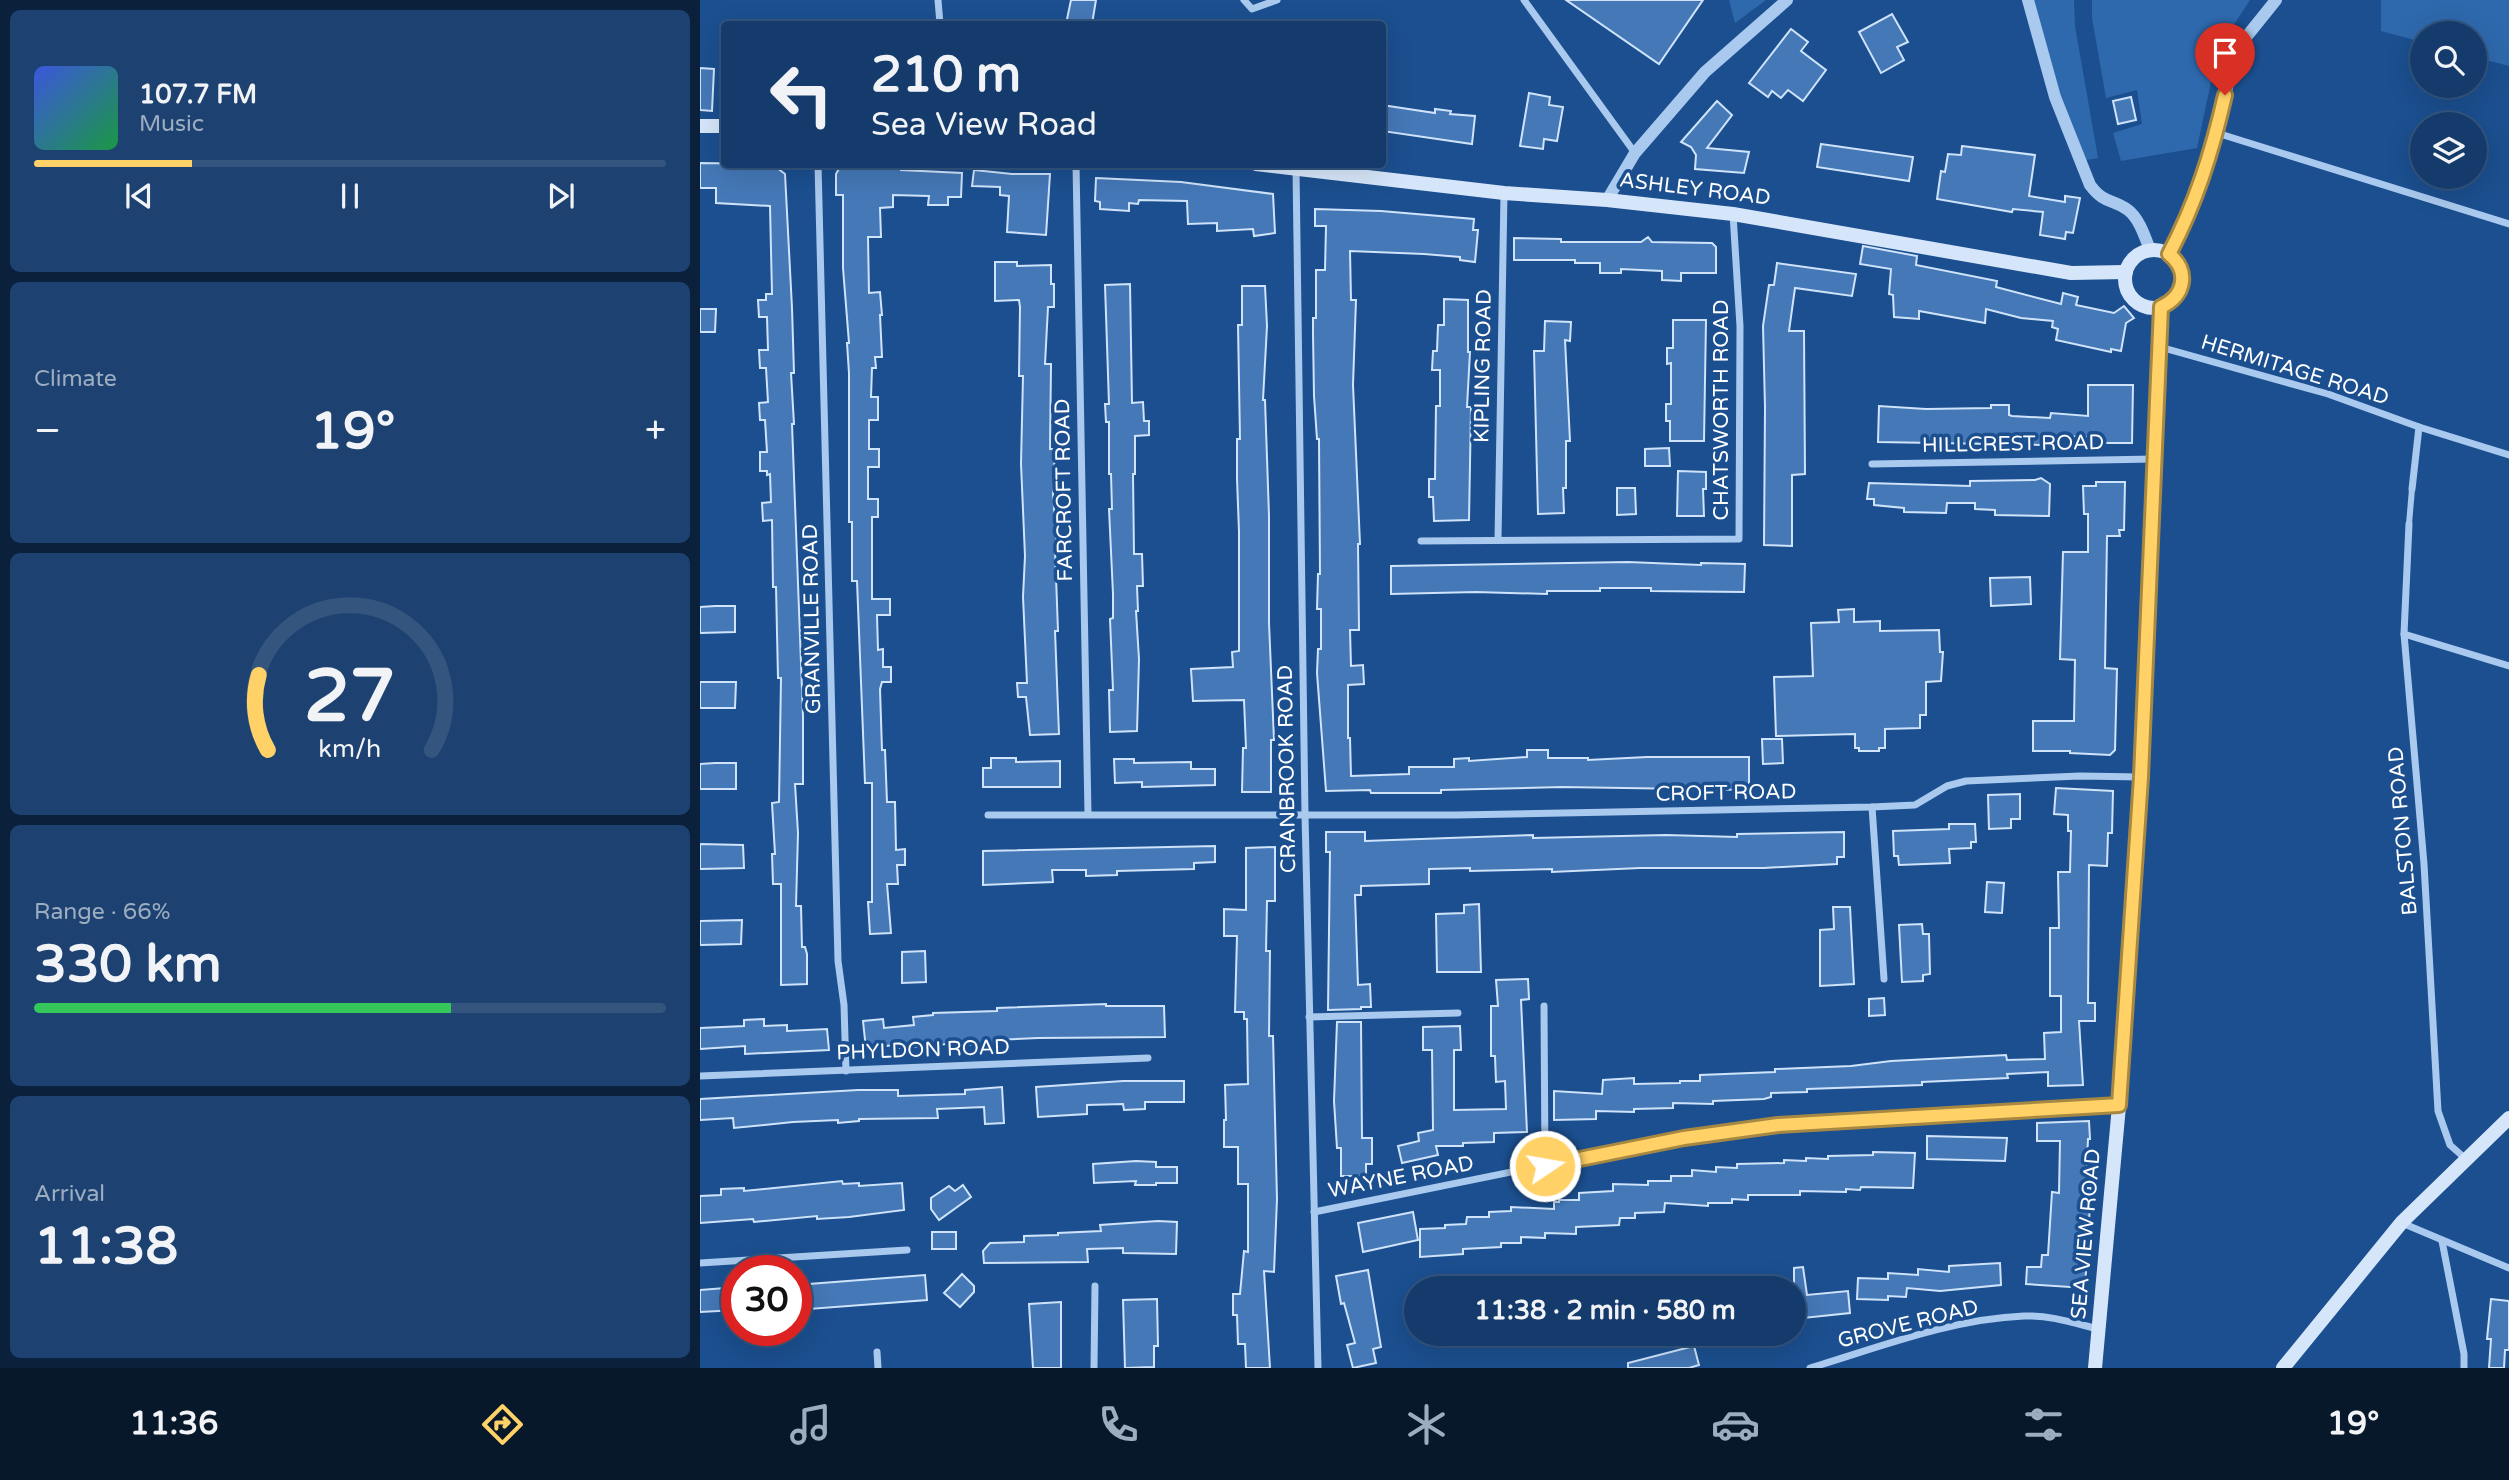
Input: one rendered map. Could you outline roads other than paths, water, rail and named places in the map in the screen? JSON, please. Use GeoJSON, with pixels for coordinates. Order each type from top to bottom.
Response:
{"type":"FeatureCollection","features":[{"type":"Feature","properties":{"kind":"main road"},"geometry":{"type":"LineString","coordinates":[[700,125],[721,127]]}},
{"type":"Feature","properties":{"kind":"main road","name":"ASHLEY ROAD"},"geometry":{"type":"LineString","coordinates":[[1288,168],[1504,193],[1607,200],[1733,214],[2060,271],[2126,272]]}},
{"type":"Feature","properties":{"kind":"main road"},"geometry":{"type":"LineString","coordinates":[[2150,250],[2169,254],[2182,269],[2182,288],[2177,297],[2161,307],[2144,306],[2131,296],[2127,289],[2126,272],[2134,258],[2150,250]]}},
{"type":"Feature","properties":{"kind":"main road","name":"SEA VIEW ROAD"},"geometry":{"type":"LineString","coordinates":[[2095,1368],[2119,1105],[2141,777],[2161,307]]}},
{"type":"Feature","properties":{"kind":"main road"},"geometry":{"type":"LineString","coordinates":[[2283,1368],[2402,1222],[2509,1118]]}},
{"type":"Feature","properties":{"kind":"street"},"geometry":{"type":"LineString","coordinates":[[938,0],[940,21]]}},
{"type":"Feature","properties":{"kind":"street"},"geometry":{"type":"LineString","coordinates":[[1244,0],[1252,9],[1278,0]]}},
{"type":"Feature","properties":{"kind":"street"},"geometry":{"type":"LineString","coordinates":[[1524,0],[1635,153]]}},
{"type":"Feature","properties":{"kind":"street"},"geometry":{"type":"LineString","coordinates":[[1607,200],[1635,153],[1705,72],[1787,0]]}},
{"type":"Feature","properties":{"kind":"street"},"geometry":{"type":"LineString","coordinates":[[2028,0],[2055,97],[2090,185],[2098,196],[2129,210],[2138,222],[2150,250]]}},
{"type":"Feature","properties":{"kind":"street"},"geometry":{"type":"LineString","coordinates":[[2169,254],[2199,190],[2217,133],[2230,76],[2243,41],[2276,0]]}},
{"type":"Feature","properties":{"kind":"street"},"geometry":{"type":"LineString","coordinates":[[2217,133],[2509,224]]}},
{"type":"Feature","properties":{"kind":"street","name":"GRANVILLE ROAD"},"geometry":{"type":"LineString","coordinates":[[818,168],[838,961],[844,1005],[846,1071]]}},
{"type":"Feature","properties":{"kind":"street","name":"FARCROFT ROAD"},"geometry":{"type":"LineString","coordinates":[[1076,168],[1088,814]]}},
{"type":"Feature","properties":{"kind":"street","name":"CRANBROOK ROAD"},"geometry":{"type":"LineString","coordinates":[[1296,169],[1305,815],[1318,1368]]}},
{"type":"Feature","properties":{"kind":"street","name":"KIPLING ROAD"},"geometry":{"type":"LineString","coordinates":[[1498,540],[1504,193]]}},
{"type":"Feature","properties":{"kind":"street","name":"CHATSWORTH ROAD"},"geometry":{"type":"LineString","coordinates":[[1421,541],[1740,539],[1740,326],[1733,214]]}},
{"type":"Feature","properties":{"kind":"street","name":"HERMITAGE ROAD"},"geometry":{"type":"LineString","coordinates":[[2160,347],[2328,394],[2419,427],[2509,455]]}},
{"type":"Feature","properties":{"kind":"street"},"geometry":{"type":"LineString","coordinates":[[2412,489],[2419,427]]}},
{"type":"Feature","properties":{"kind":"street","name":"HILLCREST ROAD"},"geometry":{"type":"LineString","coordinates":[[1872,464],[2154,459]]}},
{"type":"Feature","properties":{"kind":"street","name":"BALSTON ROAD"},"geometry":{"type":"LineString","coordinates":[[2412,489],[2404,634],[2424,864],[2438,1111],[2450,1145],[2467,1161]]}},
{"type":"Feature","properties":{"kind":"street"},"geometry":{"type":"LineString","coordinates":[[2404,634],[2509,666]]}},
{"type":"Feature","properties":{"kind":"street","name":"CROFT ROAD"},"geometry":{"type":"LineString","coordinates":[[1305,815],[1471,815],[1872,807],[1915,805],[1947,786],[1966,782],[2080,776],[2141,777]]}},
{"type":"Feature","properties":{"kind":"street"},"geometry":{"type":"LineString","coordinates":[[1872,807],[1884,979]]}},
{"type":"Feature","properties":{"kind":"street"},"geometry":{"type":"LineString","coordinates":[[988,815],[1305,815]]}},
{"type":"Feature","properties":{"kind":"street"},"geometry":{"type":"LineString","coordinates":[[1544,1006],[1545,1166]]}},
{"type":"Feature","properties":{"kind":"street"},"geometry":{"type":"LineString","coordinates":[[1309,1017],[1458,1013]]}},
{"type":"Feature","properties":{"kind":"street","name":"PHYLDON ROAD"},"geometry":{"type":"LineString","coordinates":[[700,1076],[1148,1058]]}},
{"type":"Feature","properties":{"kind":"street","name":"WAYNE ROAD"},"geometry":{"type":"LineString","coordinates":[[1314,1212],[1684,1138],[1778,1125],[2119,1105]]}},
{"type":"Feature","properties":{"kind":"street"},"geometry":{"type":"LineString","coordinates":[[2402,1222],[2509,1268]]}},
{"type":"Feature","properties":{"kind":"street"},"geometry":{"type":"LineString","coordinates":[[2442,1241],[2464,1354],[2464,1368]]}},
{"type":"Feature","properties":{"kind":"street"},"geometry":{"type":"LineString","coordinates":[[700,1263],[907,1250]]}},
{"type":"Feature","properties":{"kind":"street"},"geometry":{"type":"LineString","coordinates":[[1094,1368],[1095,1286]]}},
{"type":"Feature","properties":{"kind":"street","name":"GROVE ROAD"},"geometry":{"type":"LineString","coordinates":[[1810,1368],[1926,1332],[1977,1322],[2025,1316],[2058,1318],[2098,1329]]}},
{"type":"Feature","properties":{"kind":"street"},"geometry":{"type":"LineString","coordinates":[[877,1352],[878,1368]]}}]}
